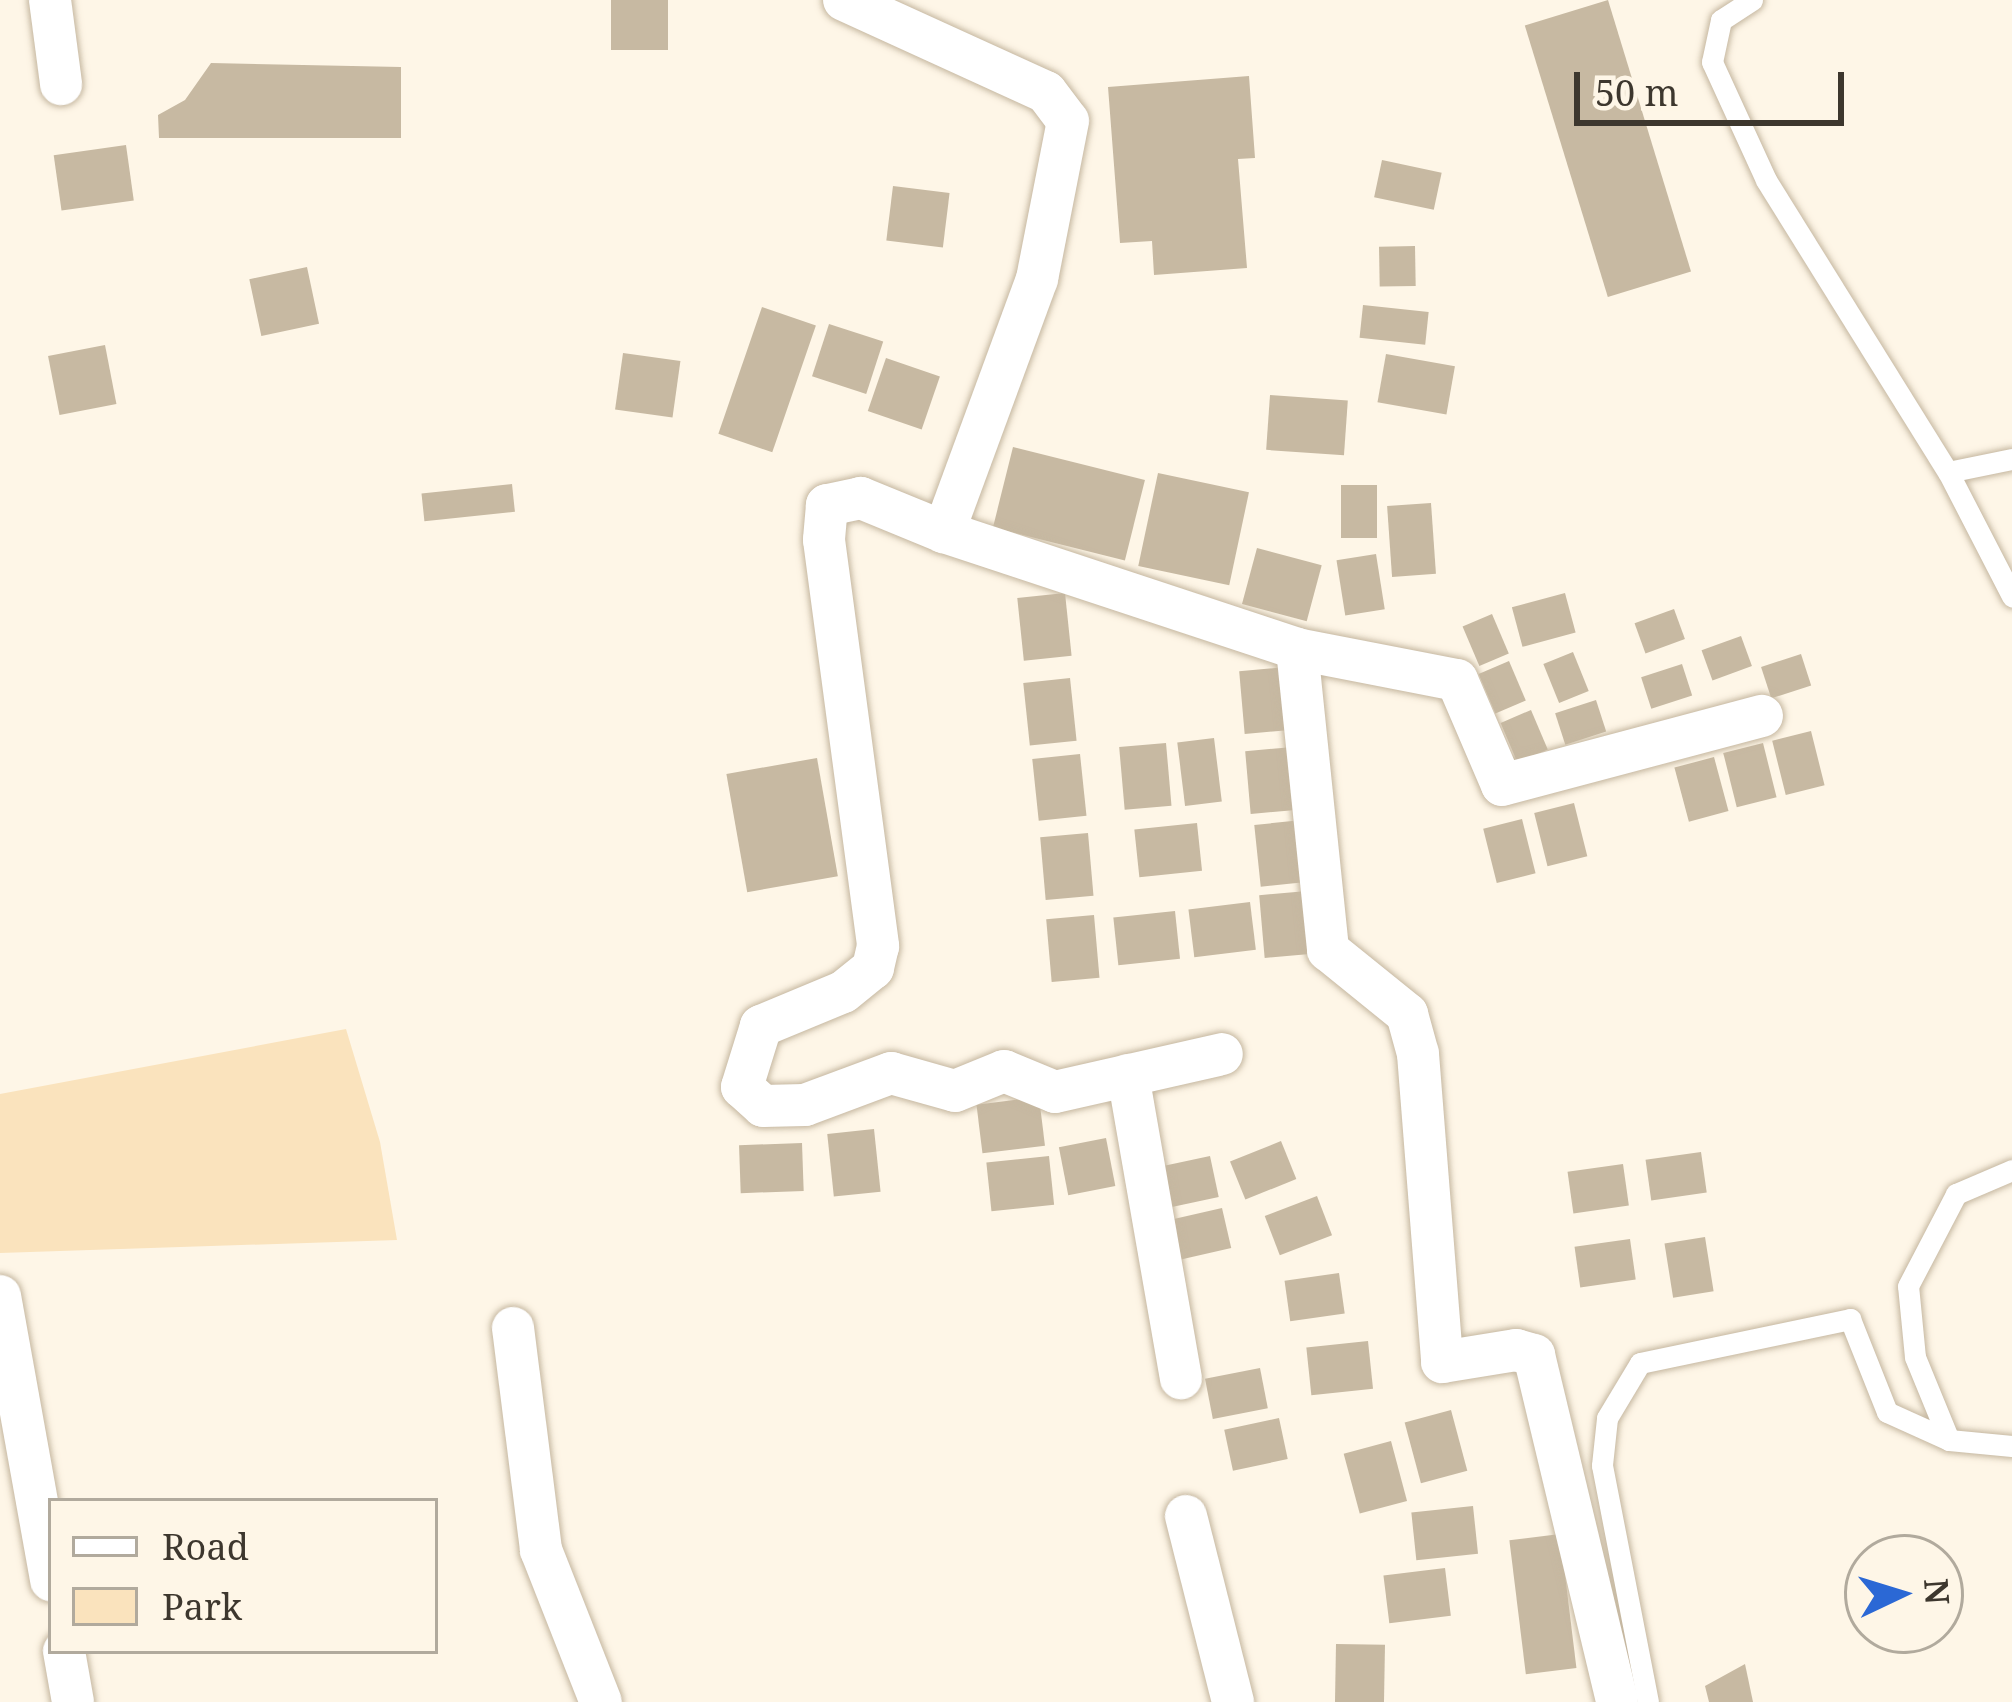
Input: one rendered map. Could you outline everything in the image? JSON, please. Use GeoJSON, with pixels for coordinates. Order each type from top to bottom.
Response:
{"type":"FeatureCollection","features":[{"type":"Feature","properties":{"kind":"street"},"geometry":{"type":"LineString","coordinates":[[50,0],[61,84]]}},
{"type":"Feature","properties":{"kind":"street"},"geometry":{"type":"LineString","coordinates":[[844,0],[1046,92],[1068,121],[1037,279],[944,532]]}},
{"type":"Feature","properties":{"kind":"street"},"geometry":{"type":"LineString","coordinates":[[1222,1054],[1055,1092],[1004,1071],[955,1091],[891,1073],[805,1105],[763,1106],[742,1087],[760,1027],[843,992],[873,968],[878,946],[824,540],[827,505],[861,498],[944,532],[1297,649],[1457,680],[1502,785],[1762,716]]}},
{"type":"Feature","properties":{"kind":"street"},"geometry":{"type":"LineString","coordinates":[[1297,649],[1328,950],[1407,1014],[1418,1054],[1442,1362],[1516,1350],[1534,1355],[1617,1702]]}},
{"type":"Feature","properties":{"kind":"street"},"geometry":{"type":"LineString","coordinates":[[1128,1075],[1181,1378]]}},
{"type":"Feature","properties":{"kind":"street"},"geometry":{"type":"LineString","coordinates":[[0,1296],[48,1563]]}},
{"type":"Feature","properties":{"kind":"street"},"geometry":{"type":"LineString","coordinates":[[513,1328],[541,1550],[601,1702]]}},
{"type":"Feature","properties":{"kind":"street"},"geometry":{"type":"LineString","coordinates":[[1186,1516],[1233,1702]]}},
{"type":"Feature","properties":{"kind":"street"},"geometry":{"type":"LineString","coordinates":[[65,1654],[73,1702]]}},
{"type":"Feature","properties":{"kind":"lane"},"geometry":{"type":"LineString","coordinates":[[1752,0],[1720,20],[1712,62],[1766,180],[1948,472],[2012,596]]}},
{"type":"Feature","properties":{"kind":"lane"},"geometry":{"type":"LineString","coordinates":[[1948,472],[2012,459]]}},
{"type":"Feature","properties":{"kind":"lane"},"geometry":{"type":"LineString","coordinates":[[1949,1441],[1915,1357],[1907,1286],[1956,1193],[2012,1170]]}},
{"type":"Feature","properties":{"kind":"lane"},"geometry":{"type":"LineString","coordinates":[[1648,1702],[1602,1466],[1607,1418],[1640,1364],[1850,1319],[1887,1412],[1949,1441],[2012,1446]]}},
{"type":"Feature","properties":{"kind":"green space"},"geometry":{"type":"Polygon","coordinates":[[[346,1029],[380,1142],[397,1240],[0,1253],[0,1094],[346,1029]]]}},
{"type":"Feature","properties":{"kind":"building"},"geometry":{"type":"Polygon","coordinates":[[[611,0],[668,0],[668,50],[611,50],[611,0]]]}},
{"type":"Feature","properties":{"kind":"building"},"geometry":{"type":"Polygon","coordinates":[[[1608,0],[1691,272],[1608,297],[1525,25],[1608,0]]]}},
{"type":"Feature","properties":{"kind":"building"},"geometry":{"type":"Polygon","coordinates":[[[211,63],[401,67],[401,138],[159,138],[158,115],[185,100],[211,63]]]}},
{"type":"Feature","properties":{"kind":"building"},"geometry":{"type":"Polygon","coordinates":[[[1249,76],[1255,158],[1238,159],[1247,268],[1154,275],[1152,241],[1120,243],[1108,87],[1249,76]]]}},
{"type":"Feature","properties":{"kind":"building"},"geometry":{"type":"Polygon","coordinates":[[[126,145],[134,200],[62,211],[54,155],[126,145]]]}},
{"type":"Feature","properties":{"kind":"building"},"geometry":{"type":"Polygon","coordinates":[[[1382,160],[1442,173],[1434,210],[1374,197],[1382,160]]]}},
{"type":"Feature","properties":{"kind":"building"},"geometry":{"type":"Polygon","coordinates":[[[893,186],[950,193],[943,248],[886,241],[893,186]]]}},
{"type":"Feature","properties":{"kind":"building"},"geometry":{"type":"Polygon","coordinates":[[[1415,246],[1416,286],[1380,287],[1379,247],[1415,246]]]}},
{"type":"Feature","properties":{"kind":"building"},"geometry":{"type":"Polygon","coordinates":[[[307,267],[319,324],[261,336],[249,279],[307,267]]]}},
{"type":"Feature","properties":{"kind":"building"},"geometry":{"type":"Polygon","coordinates":[[[1363,305],[1429,312],[1425,345],[1360,338],[1363,305]]]}},
{"type":"Feature","properties":{"kind":"building"},"geometry":{"type":"Polygon","coordinates":[[[762,307],[816,326],[772,452],[718,434],[762,307]]]}},
{"type":"Feature","properties":{"kind":"building"},"geometry":{"type":"Polygon","coordinates":[[[829,324],[883,342],[866,394],[812,376],[829,324]]]}},
{"type":"Feature","properties":{"kind":"building"},"geometry":{"type":"Polygon","coordinates":[[[105,345],[116,404],[60,415],[48,356],[105,345]]]}},
{"type":"Feature","properties":{"kind":"building"},"geometry":{"type":"Polygon","coordinates":[[[623,353],[680,361],[673,418],[615,409],[623,353]]]}},
{"type":"Feature","properties":{"kind":"building"},"geometry":{"type":"Polygon","coordinates":[[[1386,354],[1455,366],[1446,414],[1377,402],[1386,354]]]}},
{"type":"Feature","properties":{"kind":"building"},"geometry":{"type":"Polygon","coordinates":[[[886,358],[940,377],[922,430],[868,411],[886,358]]]}},
{"type":"Feature","properties":{"kind":"building"},"geometry":{"type":"Polygon","coordinates":[[[1270,395],[1348,400],[1344,455],[1266,450],[1270,395]]]}},
{"type":"Feature","properties":{"kind":"building"},"geometry":{"type":"Polygon","coordinates":[[[1013,447],[1145,480],[1125,560],[993,528],[1013,447]]]}},
{"type":"Feature","properties":{"kind":"building"},"geometry":{"type":"Polygon","coordinates":[[[1158,473],[1249,492],[1229,585],[1138,566],[1158,473]]]}},
{"type":"Feature","properties":{"kind":"building"},"geometry":{"type":"Polygon","coordinates":[[[512,484],[515,512],[424,521],[421,494],[512,484]]]}},
{"type":"Feature","properties":{"kind":"building"},"geometry":{"type":"Polygon","coordinates":[[[1341,485],[1377,485],[1377,538],[1341,538],[1341,485]]]}},
{"type":"Feature","properties":{"kind":"building"},"geometry":{"type":"Polygon","coordinates":[[[1431,503],[1436,574],[1392,577],[1387,506],[1431,503]]]}},
{"type":"Feature","properties":{"kind":"building"},"geometry":{"type":"Polygon","coordinates":[[[1257,548],[1322,565],[1307,621],[1242,604],[1257,548]]]}},
{"type":"Feature","properties":{"kind":"building"},"geometry":{"type":"Polygon","coordinates":[[[1376,554],[1385,609],[1345,616],[1336,560],[1376,554]]]}},
{"type":"Feature","properties":{"kind":"building"},"geometry":{"type":"Polygon","coordinates":[[[1065,593],[1072,656],[1024,661],[1017,598],[1065,593]]]}},
{"type":"Feature","properties":{"kind":"building"},"geometry":{"type":"Polygon","coordinates":[[[1565,593],[1576,633],[1522,647],[1512,607],[1565,593]]]}},
{"type":"Feature","properties":{"kind":"building"},"geometry":{"type":"Polygon","coordinates":[[[1674,609],[1685,639],[1645,653],[1635,623],[1674,609]]]}},
{"type":"Feature","properties":{"kind":"building"},"geometry":{"type":"Polygon","coordinates":[[[1492,614],[1509,654],[1479,666],[1463,627],[1492,614]]]}},
{"type":"Feature","properties":{"kind":"building"},"geometry":{"type":"Polygon","coordinates":[[[1741,636],[1752,666],[1712,680],[1702,650],[1741,636]]]}},
{"type":"Feature","properties":{"kind":"building"},"geometry":{"type":"Polygon","coordinates":[[[1573,652],[1589,691],[1559,703],[1543,664],[1573,652]]]}},
{"type":"Feature","properties":{"kind":"building"},"geometry":{"type":"Polygon","coordinates":[[[1801,654],[1811,685],[1771,698],[1761,667],[1801,654]]]}},
{"type":"Feature","properties":{"kind":"building"},"geometry":{"type":"Polygon","coordinates":[[[1509,661],[1526,701],[1495,713],[1479,674],[1509,661]]]}},
{"type":"Feature","properties":{"kind":"building"},"geometry":{"type":"Polygon","coordinates":[[[1682,664],[1692,695],[1651,709],[1641,677],[1682,664]]]}},
{"type":"Feature","properties":{"kind":"building"},"geometry":{"type":"Polygon","coordinates":[[[1287,667],[1292,730],[1245,734],[1239,671],[1287,667]]]}},
{"type":"Feature","properties":{"kind":"building"},"geometry":{"type":"Polygon","coordinates":[[[1070,678],[1077,741],[1030,746],[1023,683],[1070,678]]]}},
{"type":"Feature","properties":{"kind":"building"},"geometry":{"type":"Polygon","coordinates":[[[1596,700],[1606,731],[1565,745],[1555,713],[1596,700]]]}},
{"type":"Feature","properties":{"kind":"building"},"geometry":{"type":"Polygon","coordinates":[[[1531,710],[1548,750],[1517,762],[1501,723],[1531,710]]]}},
{"type":"Feature","properties":{"kind":"building"},"geometry":{"type":"Polygon","coordinates":[[[1811,731],[1825,785],[1786,795],[1772,741],[1811,731]]]}},
{"type":"Feature","properties":{"kind":"building"},"geometry":{"type":"Polygon","coordinates":[[[1214,738],[1222,802],[1185,806],[1177,743],[1214,738]]]}},
{"type":"Feature","properties":{"kind":"building"},"geometry":{"type":"Polygon","coordinates":[[[1166,743],[1171,806],[1125,810],[1119,747],[1166,743]]]}},
{"type":"Feature","properties":{"kind":"building"},"geometry":{"type":"Polygon","coordinates":[[[1763,743],[1777,797],[1737,807],[1723,753],[1763,743]]]}},
{"type":"Feature","properties":{"kind":"building"},"geometry":{"type":"Polygon","coordinates":[[[1293,747],[1298,810],[1251,814],[1245,751],[1293,747]]]}},
{"type":"Feature","properties":{"kind":"building"},"geometry":{"type":"Polygon","coordinates":[[[1080,754],[1086,816],[1039,821],[1032,759],[1080,754]]]}},
{"type":"Feature","properties":{"kind":"building"},"geometry":{"type":"Polygon","coordinates":[[[1714,757],[1728,811],[1689,822],[1674,768],[1714,757]]]}},
{"type":"Feature","properties":{"kind":"building"},"geometry":{"type":"Polygon","coordinates":[[[817,758],[838,876],[747,892],[726,774],[817,758]]]}},
{"type":"Feature","properties":{"kind":"building"},"geometry":{"type":"Polygon","coordinates":[[[1574,803],[1587,856],[1548,866],[1534,813],[1574,803]]]}},
{"type":"Feature","properties":{"kind":"building"},"geometry":{"type":"Polygon","coordinates":[[[1522,819],[1536,873],[1497,883],[1483,829],[1522,819]]]}},
{"type":"Feature","properties":{"kind":"building"},"geometry":{"type":"Polygon","coordinates":[[[1302,820],[1308,882],[1261,887],[1254,825],[1302,820]]]}},
{"type":"Feature","properties":{"kind":"building"},"geometry":{"type":"Polygon","coordinates":[[[1197,823],[1202,871],[1139,877],[1134,830],[1197,823]]]}},
{"type":"Feature","properties":{"kind":"building"},"geometry":{"type":"Polygon","coordinates":[[[1088,833],[1093,896],[1046,900],[1040,837],[1088,833]]]}},
{"type":"Feature","properties":{"kind":"building"},"geometry":{"type":"Polygon","coordinates":[[[1307,891],[1312,954],[1265,958],[1259,895],[1307,891]]]}},
{"type":"Feature","properties":{"kind":"building"},"geometry":{"type":"Polygon","coordinates":[[[1250,902],[1256,950],[1194,957],[1188,910],[1250,902]]]}},
{"type":"Feature","properties":{"kind":"building"},"geometry":{"type":"Polygon","coordinates":[[[1175,911],[1180,959],[1118,965],[1113,917],[1175,911]]]}},
{"type":"Feature","properties":{"kind":"building"},"geometry":{"type":"Polygon","coordinates":[[[1094,915],[1099,978],[1052,982],[1046,919],[1094,915]]]}},
{"type":"Feature","properties":{"kind":"building"},"geometry":{"type":"Polygon","coordinates":[[[1039,1097],[1045,1146],[982,1153],[976,1105],[1039,1097]]]}},
{"type":"Feature","properties":{"kind":"building"},"geometry":{"type":"Polygon","coordinates":[[[874,1129],[881,1192],[834,1197],[827,1134],[874,1129]]]}},
{"type":"Feature","properties":{"kind":"building"},"geometry":{"type":"Polygon","coordinates":[[[1106,1138],[1115,1186],[1068,1195],[1059,1147],[1106,1138]]]}},
{"type":"Feature","properties":{"kind":"building"},"geometry":{"type":"Polygon","coordinates":[[[1281,1141],[1296,1179],[1245,1200],[1230,1162],[1281,1141]]]}},
{"type":"Feature","properties":{"kind":"building"},"geometry":{"type":"Polygon","coordinates":[[[802,1143],[804,1191],[741,1193],[739,1145],[802,1143]]]}},
{"type":"Feature","properties":{"kind":"building"},"geometry":{"type":"Polygon","coordinates":[[[1701,1152],[1707,1193],[1651,1200],[1646,1160],[1701,1152]]]}},
{"type":"Feature","properties":{"kind":"building"},"geometry":{"type":"Polygon","coordinates":[[[1049,1156],[1054,1205],[991,1211],[986,1163],[1049,1156]]]}},
{"type":"Feature","properties":{"kind":"building"},"geometry":{"type":"Polygon","coordinates":[[[1210,1156],[1219,1197],[1165,1209],[1156,1167],[1210,1156]]]}},
{"type":"Feature","properties":{"kind":"building"},"geometry":{"type":"Polygon","coordinates":[[[1623,1164],[1629,1206],[1573,1213],[1568,1172],[1623,1164]]]}},
{"type":"Feature","properties":{"kind":"building"},"geometry":{"type":"Polygon","coordinates":[[[1317,1196],[1332,1235],[1280,1255],[1265,1216],[1317,1196]]]}},
{"type":"Feature","properties":{"kind":"building"},"geometry":{"type":"Polygon","coordinates":[[[1222,1208],[1231,1248],[1178,1260],[1168,1220],[1222,1208]]]}},
{"type":"Feature","properties":{"kind":"building"},"geometry":{"type":"Polygon","coordinates":[[[1705,1237],[1714,1291],[1673,1298],[1665,1243],[1705,1237]]]}},
{"type":"Feature","properties":{"kind":"building"},"geometry":{"type":"Polygon","coordinates":[[[1630,1239],[1636,1280],[1580,1287],[1575,1247],[1630,1239]]]}},
{"type":"Feature","properties":{"kind":"building"},"geometry":{"type":"Polygon","coordinates":[[[1339,1273],[1345,1314],[1290,1321],[1285,1281],[1339,1273]]]}},
{"type":"Feature","properties":{"kind":"building"},"geometry":{"type":"Polygon","coordinates":[[[1368,1341],[1373,1389],[1311,1395],[1306,1347],[1368,1341]]]}},
{"type":"Feature","properties":{"kind":"building"},"geometry":{"type":"Polygon","coordinates":[[[1260,1368],[1268,1408],[1213,1419],[1205,1379],[1260,1368]]]}},
{"type":"Feature","properties":{"kind":"building"},"geometry":{"type":"Polygon","coordinates":[[[1451,1410],[1467,1471],[1421,1483],[1405,1422],[1451,1410]]]}},
{"type":"Feature","properties":{"kind":"building"},"geometry":{"type":"Polygon","coordinates":[[[1279,1418],[1288,1459],[1233,1471],[1224,1430],[1279,1418]]]}},
{"type":"Feature","properties":{"kind":"building"},"geometry":{"type":"Polygon","coordinates":[[[1391,1441],[1407,1501],[1360,1514],[1344,1454],[1391,1441]]]}},
{"type":"Feature","properties":{"kind":"building"},"geometry":{"type":"Polygon","coordinates":[[[1473,1506],[1478,1554],[1416,1560],[1411,1512],[1473,1506]]]}},
{"type":"Feature","properties":{"kind":"building"},"geometry":{"type":"Polygon","coordinates":[[[1560,1534],[1576,1668],[1526,1674],[1509,1540],[1560,1534]]]}},
{"type":"Feature","properties":{"kind":"building"},"geometry":{"type":"Polygon","coordinates":[[[1445,1568],[1451,1616],[1389,1623],[1383,1576],[1445,1568]]]}},
{"type":"Feature","properties":{"kind":"building"},"geometry":{"type":"Polygon","coordinates":[[[1336,1644],[1385,1645],[1384,1702],[1335,1702],[1336,1644]]]}},
{"type":"Feature","properties":{"kind":"building"},"geometry":{"type":"Polygon","coordinates":[[[1745,1664],[1753,1702],[1709,1702],[1705,1686],[1745,1664]]]}}]}
